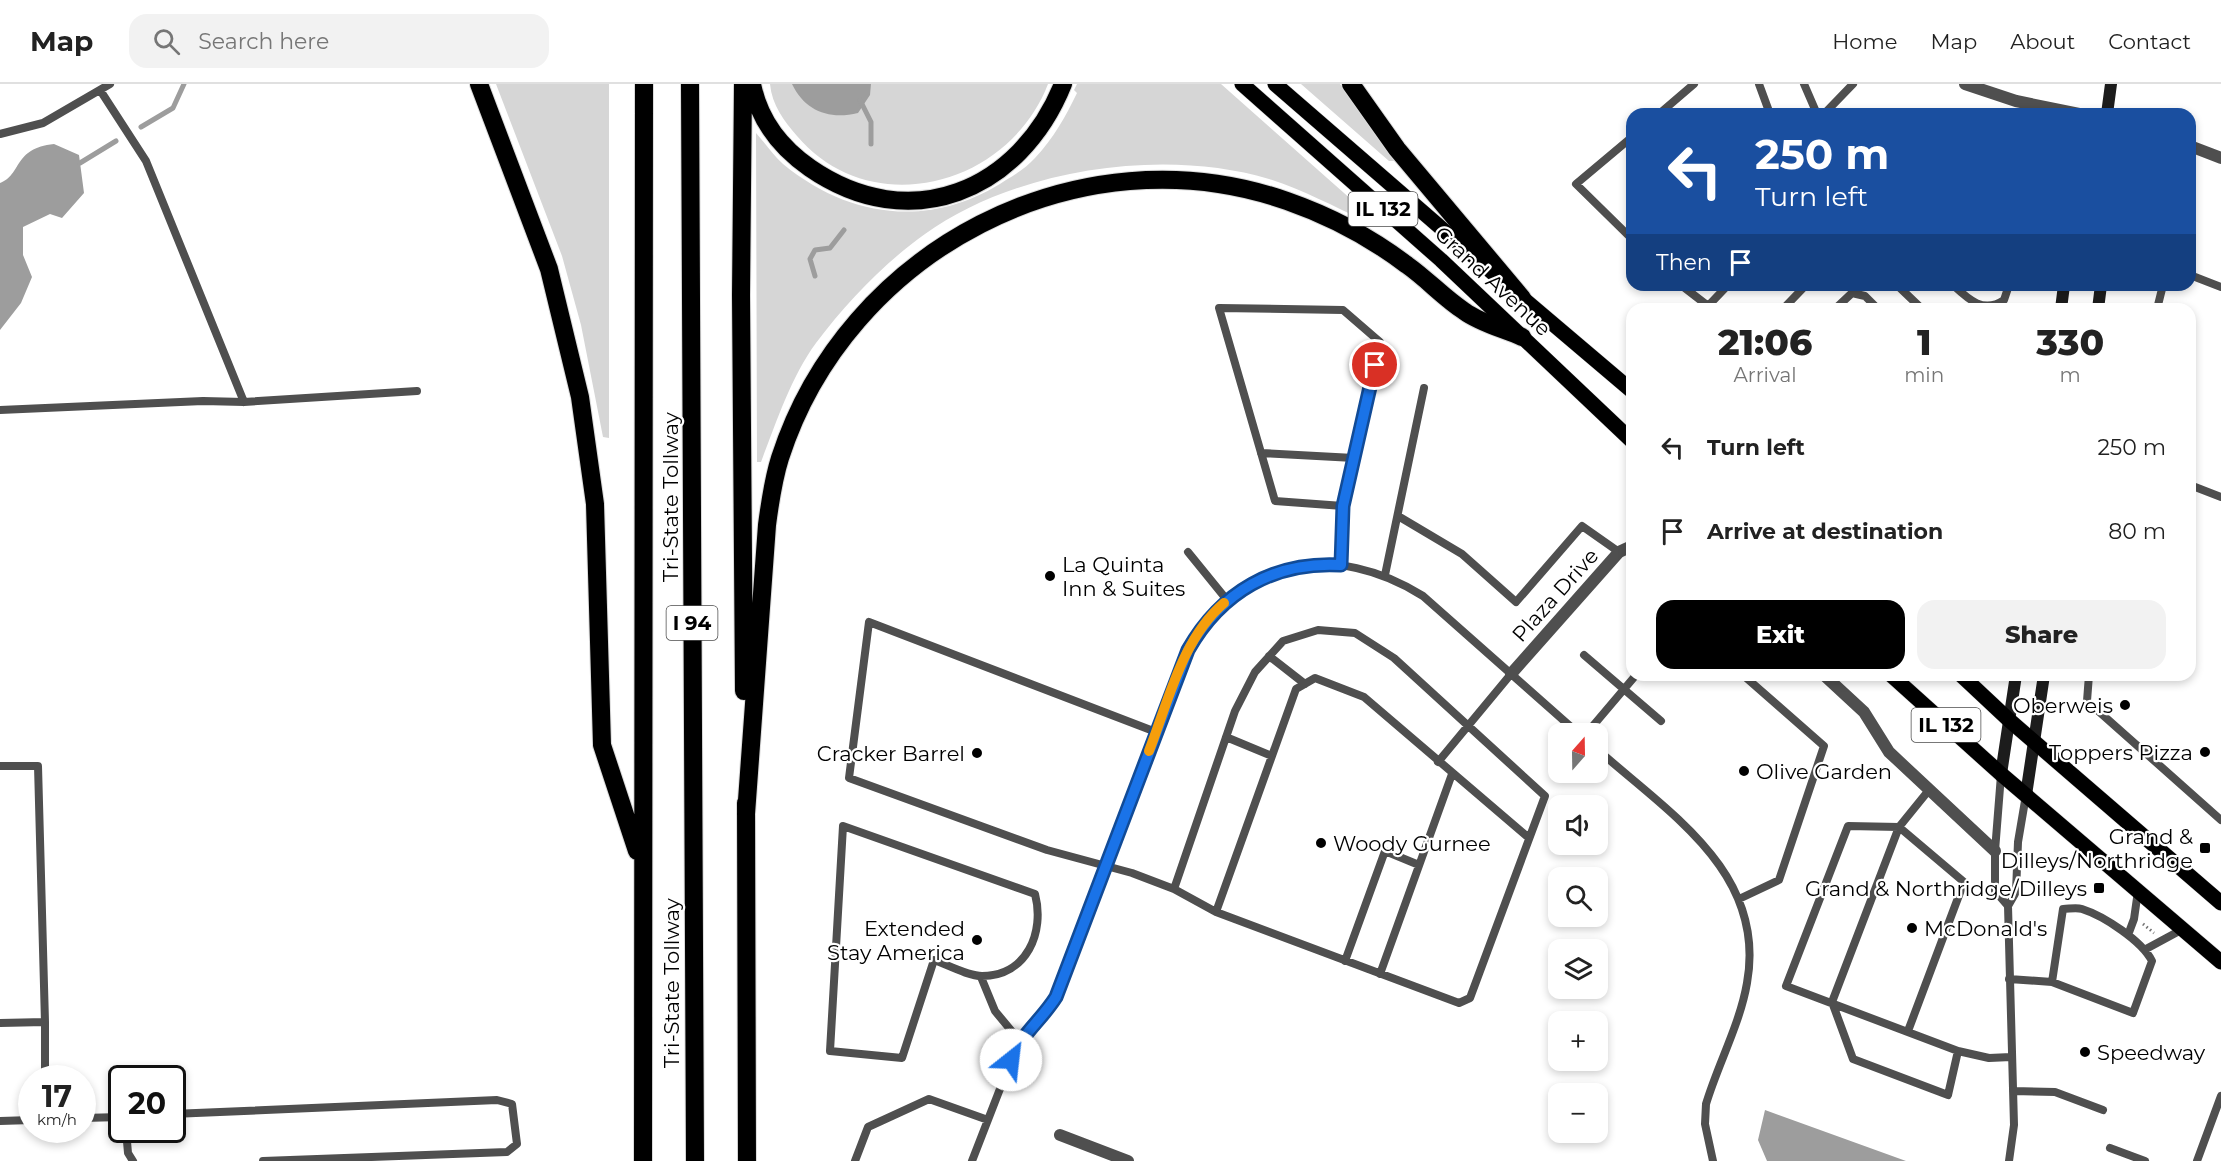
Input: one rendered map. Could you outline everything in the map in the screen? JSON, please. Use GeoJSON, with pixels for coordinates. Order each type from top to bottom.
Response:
{"type":"FeatureCollection","features":[{"type":"Feature","properties":{"kind":"highway"},"geometry":{"type":"LineString","coordinates":[[479,84],[549,269],[578,387],[595,504],[602,745],[642,864]]}},
{"type":"Feature","properties":{"kind":"highway","name":"Tri-State Tollway"},"geometry":{"type":"LineString","coordinates":[[643,1161],[644,84]]}},
{"type":"Feature","properties":{"kind":"highway","name":"Tri-State Tollway"},"geometry":{"type":"LineString","coordinates":[[690,84],[695,1161]]}},
{"type":"Feature","properties":{"kind":"highway"},"geometry":{"type":"LineString","coordinates":[[743,84],[741,587],[746,814],[747,1161]]}},
{"type":"Feature","properties":{"kind":"highway"},"geometry":{"type":"LineString","coordinates":[[752,84],[762,112],[778,141],[801,162],[834,182],[876,196],[903,200],[949,195],[998,172],[1036,135],[1063,84]]}},
{"type":"Feature","properties":{"kind":"highway"},"geometry":{"type":"LineString","coordinates":[[1351,84],[1397,149],[1522,298]]}},
{"type":"Feature","properties":{"kind":"highway"},"geometry":{"type":"LineString","coordinates":[[746,814],[767,525],[774,478],[787,439],[825,364],[864,314],[906,273],[968,229],[1042,198],[1125,182],[1164,180],[1248,190],[1327,216],[1370,239],[1408,265],[1466,313],[1522,337]]}},
{"type":"Feature","properties":{"kind":"main road","name":"Grand Avenue"},"geometry":{"type":"LineString","coordinates":[[1242,84],[1441,260],[1626,435]]}},
{"type":"Feature","properties":{"kind":"main road","name":"Grand Avenue"},"geometry":{"type":"LineString","coordinates":[[1275,84],[1626,386]]}},
{"type":"Feature","properties":{"kind":"main road","name":"IL 132"},"geometry":{"type":"LineString","coordinates":[[1898,681],[2001,774],[2221,962]]}},
{"type":"Feature","properties":{"kind":"main road","name":"IL 132"},"geometry":{"type":"LineString","coordinates":[[1967,681],[2034,742],[2221,903]]}},
{"type":"Feature","properties":{"kind":"street"},"geometry":{"type":"LineString","coordinates":[[1965,84],[2016,100],[2052,108]]}},
{"type":"Feature","properties":{"kind":"street"},"geometry":{"type":"LineString","coordinates":[[2108,108],[2111,84]]}},
{"type":"Feature","properties":{"kind":"street"},"geometry":{"type":"LineString","coordinates":[[2196,148],[2221,158]]}},
{"type":"Feature","properties":{"kind":"street","name":"Plaza Drive"},"geometry":{"type":"LineString","coordinates":[[1511,674],[1619,552],[1626,549]]}},
{"type":"Feature","properties":{"kind":"street"},"geometry":{"type":"LineString","coordinates":[[1830,681],[1864,712],[1889,752],[1995,851]]}},
{"type":"Feature","properties":{"kind":"street"},"geometry":{"type":"LineString","coordinates":[[2001,774],[2015,681]]}},
{"type":"Feature","properties":{"kind":"street"},"geometry":{"type":"LineString","coordinates":[[2026,795],[2043,681]]}},
{"type":"Feature","properties":{"kind":"street"},"geometry":{"type":"LineString","coordinates":[[1060,1135],[1128,1161]]}},
{"type":"Feature","properties":{"kind":"lane"},"geometry":{"type":"LineString","coordinates":[[0,134],[43,123],[110,84]]}},
{"type":"Feature","properties":{"kind":"lane"},"geometry":{"type":"LineString","coordinates":[[1666,108],[1694,84]]}},
{"type":"Feature","properties":{"kind":"lane"},"geometry":{"type":"LineString","coordinates":[[1759,84],[1768,108]]}},
{"type":"Feature","properties":{"kind":"lane"},"geometry":{"type":"LineString","coordinates":[[1804,84],[1814,108]]}},
{"type":"Feature","properties":{"kind":"lane"},"geometry":{"type":"LineString","coordinates":[[1830,108],[1853,84]]}},
{"type":"Feature","properties":{"kind":"lane"},"geometry":{"type":"LineString","coordinates":[[99,90],[146,161],[244,402]]}},
{"type":"Feature","properties":{"kind":"lane"},"geometry":{"type":"LineString","coordinates":[[1626,142],[1576,184],[1626,233]]}},
{"type":"Feature","properties":{"kind":"lane"},"geometry":{"type":"LineString","coordinates":[[2196,277],[2221,287]]}},
{"type":"Feature","properties":{"kind":"lane"},"geometry":{"type":"LineString","coordinates":[[1689,291],[1704,303]]}},
{"type":"Feature","properties":{"kind":"lane"},"geometry":{"type":"LineString","coordinates":[[1714,303],[1723,291]]}},
{"type":"Feature","properties":{"kind":"lane"},"geometry":{"type":"LineString","coordinates":[[1789,303],[1800,291]]}},
{"type":"Feature","properties":{"kind":"lane"},"geometry":{"type":"LineString","coordinates":[[1904,291],[1916,303]]}},
{"type":"Feature","properties":{"kind":"lane"},"geometry":{"type":"LineString","coordinates":[[1960,291],[1972,302],[1976,303]]}},
{"type":"Feature","properties":{"kind":"lane"},"geometry":{"type":"LineString","coordinates":[[1997,303],[2004,300],[2006,291]]}},
{"type":"Feature","properties":{"kind":"lane"},"geometry":{"type":"LineString","coordinates":[[1841,303],[1852,293],[1865,296],[1872,303]]}},
{"type":"Feature","properties":{"kind":"lane"},"geometry":{"type":"LineString","coordinates":[[1341,565],[1343,506],[1380,342],[1343,310],[1219,308],[1275,501],[1343,506]]}},
{"type":"Feature","properties":{"kind":"lane"},"geometry":{"type":"LineString","coordinates":[[1385,575],[1424,388]]}},
{"type":"Feature","properties":{"kind":"lane"},"geometry":{"type":"LineString","coordinates":[[0,410],[203,401],[244,402],[417,392]]}},
{"type":"Feature","properties":{"kind":"lane"},"geometry":{"type":"LineString","coordinates":[[1261,453],[1354,458]]}},
{"type":"Feature","properties":{"kind":"lane"},"geometry":{"type":"LineString","coordinates":[[2196,487],[2221,496]]}},
{"type":"Feature","properties":{"kind":"lane"},"geometry":{"type":"LineString","coordinates":[[1398,516],[1462,554],[1516,602],[1582,526],[1619,552]]}},
{"type":"Feature","properties":{"kind":"lane"},"geometry":{"type":"LineString","coordinates":[[1188,552],[1227,600]]}},
{"type":"Feature","properties":{"kind":"lane"},"geometry":{"type":"LineString","coordinates":[[972,1161],[1019,1040],[1043,1018],[1056,997],[1188,650],[1200,628],[1227,600],[1263,576],[1273,573],[1312,565],[1341,565],[1370,569],[1423,596],[1567,723]]}},
{"type":"Feature","properties":{"kind":"lane"},"geometry":{"type":"LineString","coordinates":[[1156,732],[869,622],[849,778],[1047,850],[1106,866],[1174,889],[1216,912],[1459,1003],[1470,998],[1545,796],[1394,658],[1355,633],[1318,630],[1283,641],[1255,672],[1235,711],[1174,889]]}},
{"type":"Feature","properties":{"kind":"lane"},"geometry":{"type":"LineString","coordinates":[[1584,655],[1661,721]]}},
{"type":"Feature","properties":{"kind":"lane"},"geometry":{"type":"LineString","coordinates":[[1269,656],[1305,684]]}},
{"type":"Feature","properties":{"kind":"lane"},"geometry":{"type":"LineString","coordinates":[[1438,762],[1511,674]]}},
{"type":"Feature","properties":{"kind":"lane"},"geometry":{"type":"LineString","coordinates":[[1216,912],[1296,689],[1315,678],[1364,698],[1529,838]]}},
{"type":"Feature","properties":{"kind":"lane"},"geometry":{"type":"LineString","coordinates":[[1595,723],[1630,681]]}},
{"type":"Feature","properties":{"kind":"lane"},"geometry":{"type":"LineString","coordinates":[[1739,899],[1779,880],[1824,746],[1750,681]]}},
{"type":"Feature","properties":{"kind":"lane"},"geometry":{"type":"LineString","coordinates":[[2089,681],[2087,701],[2221,820]]}},
{"type":"Feature","properties":{"kind":"lane"},"geometry":{"type":"LineString","coordinates":[[1226,737],[1272,756]]}},
{"type":"Feature","properties":{"kind":"lane"},"geometry":{"type":"LineString","coordinates":[[1608,759],[1702,842],[1721,865],[1739,899],[1749,937],[1750,962],[1741,1006],[1706,1104],[1705,1124],[1713,1161]]}},
{"type":"Feature","properties":{"kind":"lane"},"geometry":{"type":"LineString","coordinates":[[0,766],[38,766],[45,1065]]}},
{"type":"Feature","properties":{"kind":"lane"},"geometry":{"type":"LineString","coordinates":[[1380,974],[1452,774]]}},
{"type":"Feature","properties":{"kind":"lane"},"geometry":{"type":"LineString","coordinates":[[2001,774],[1995,851],[1995,891],[2008,906]]}},
{"type":"Feature","properties":{"kind":"lane"},"geometry":{"type":"LineString","coordinates":[[1929,790],[1899,827],[1832,1002],[1853,1059],[1948,1095],[1958,1051]]}},
{"type":"Feature","properties":{"kind":"lane"},"geometry":{"type":"LineString","coordinates":[[2009,1161],[2014,1125],[2008,906],[2016,892],[2018,842],[2026,795]]}},
{"type":"Feature","properties":{"kind":"lane"},"geometry":{"type":"LineString","coordinates":[[981,977],[1012,970],[1035,942],[1039,909],[1035,894],[843,826],[830,1051],[902,1058],[934,960],[981,977],[995,1011],[1019,1040]]}},
{"type":"Feature","properties":{"kind":"lane"},"geometry":{"type":"LineString","coordinates":[[1908,1031],[1965,882],[1899,827],[1848,826],[1786,986],[1958,1051],[1989,1058],[2011,1057]]}},
{"type":"Feature","properties":{"kind":"lane"},"geometry":{"type":"LineString","coordinates":[[1345,961],[1385,851],[1419,864]]}},
{"type":"Feature","properties":{"kind":"lane"},"geometry":{"type":"LineString","coordinates":[[2128,934],[2134,919],[2138,890]]}},
{"type":"Feature","properties":{"kind":"lane"},"geometry":{"type":"LineString","coordinates":[[2009,979],[2052,982],[2133,1013],[2152,962],[2146,950],[2128,934],[2081,909],[2063,909],[2052,982]]}},
{"type":"Feature","properties":{"kind":"lane"},"geometry":{"type":"LineString","coordinates":[[2146,950],[2183,929]]}},
{"type":"Feature","properties":{"kind":"lane"},"geometry":{"type":"LineString","coordinates":[[0,1023],[45,1022]]}},
{"type":"Feature","properties":{"kind":"lane"},"geometry":{"type":"LineString","coordinates":[[2013,1091],[2055,1092],[2103,1110]]}},
{"type":"Feature","properties":{"kind":"lane"},"geometry":{"type":"LineString","coordinates":[[2197,1161],[2221,1096]]}},
{"type":"Feature","properties":{"kind":"lane"},"geometry":{"type":"LineString","coordinates":[[855,1161],[868,1127],[929,1099],[988,1120]]}},
{"type":"Feature","properties":{"kind":"lane"},"geometry":{"type":"LineString","coordinates":[[186,1113],[497,1100],[512,1104],[517,1144],[507,1152],[264,1161]]}},
{"type":"Feature","properties":{"kind":"lane"},"geometry":{"type":"LineString","coordinates":[[0,1121],[18,1120]]}},
{"type":"Feature","properties":{"kind":"lane"},"geometry":{"type":"LineString","coordinates":[[127,1143],[128,1153],[133,1161]]}},
{"type":"Feature","properties":{"kind":"lane"},"geometry":{"type":"LineString","coordinates":[[2110,1148],[2145,1161]]}},
{"type":"Feature","properties":{"kind":"path"},"geometry":{"type":"LineString","coordinates":[[2142,922],[2155,934]]}},
{"type":"Feature","properties":{"kind":"shaded area"},"geometry":{"type":"Polygon","coordinates":[[[496,84],[609,84],[609,438],[603,437],[581,325],[562,256],[496,84]]]}},
{"type":"Feature","properties":{"kind":"shaded area"},"geometry":{"type":"Polygon","coordinates":[[[770,84],[1048,84],[1029,119],[1003,147],[971,168],[936,181],[899,185],[862,179],[827,163],[797,136],[779,112],[770,84]]]}},
{"type":"Feature","properties":{"kind":"shaded area"},"geometry":{"type":"Polygon","coordinates":[[[792,84],[871,84],[870,95],[858,113],[837,115],[811,107],[797,93],[792,84]]]}},
{"type":"Feature","properties":{"kind":"shaded area"},"geometry":{"type":"Polygon","coordinates":[[[1077,84],[1221,84],[1370,216],[1365,221],[1306,193],[1269,179],[1227,170],[1183,165],[1137,165],[1091,170],[1045,180],[1002,193],[961,212],[925,234],[880,271],[853,298],[807,356],[785,401],[761,462],[757,462],[756,133],[783,164],[836,197],[863,206],[892,211],[921,211],[949,206],[978,196],[1025,167],[1042,151],[1059,127],[1077,93],[1074,90],[1077,84]]]}},
{"type":"Feature","properties":{"kind":"shaded area"},"geometry":{"type":"Polygon","coordinates":[[[1301,84],[1340,84],[1395,156],[1396,161],[1389,161],[1301,84]]]}},
{"type":"Feature","properties":{"kind":"shaded area"},"geometry":{"type":"Polygon","coordinates":[[[54,144],[79,155],[84,193],[62,218],[50,214],[23,227],[23,255],[32,277],[21,303],[0,330],[0,183],[12,174],[31,151],[41,146],[54,144]]]}},
{"type":"Feature","properties":{"kind":"shaded area"},"geometry":{"type":"Polygon","coordinates":[[[1765,1110],[1906,1161],[1767,1161],[1758,1140],[1765,1110]]]}},
{"type":"Feature","properties":{"kind":"waterway"},"geometry":{"type":"LineString","coordinates":[[141,127],[173,108],[184,84]]}},
{"type":"Feature","properties":{"kind":"waterway"},"geometry":{"type":"LineString","coordinates":[[860,100],[871,122],[871,144]]}},
{"type":"Feature","properties":{"kind":"waterway"},"geometry":{"type":"LineString","coordinates":[[80,163],[116,141]]}},
{"type":"Feature","properties":{"kind":"waterway"},"geometry":{"type":"LineString","coordinates":[[815,276],[810,259],[815,250],[830,248],[844,230]]}},
{"type":"Feature","properties":{"kind":"slow traffic"},"geometry":{"type":"LineString","coordinates":[[1149,751],[1188,650],[1200,628],[1224,603]]}},
{"type":"Feature","properties":{"kind":"place","name":"La Quinta Inn & Suites"},"geometry":{"type":"Point","coordinates":[1050,576]}},
{"type":"Feature","properties":{"kind":"place","name":"Oberweis"},"geometry":{"type":"Point","coordinates":[2125,705]}},
{"type":"Feature","properties":{"kind":"place","name":"Toppers Pizza"},"geometry":{"type":"Point","coordinates":[2205,752]}},
{"type":"Feature","properties":{"kind":"place","name":"Cracker Barrel"},"geometry":{"type":"Point","coordinates":[977,753]}},
{"type":"Feature","properties":{"kind":"place","name":"Olive Garden"},"geometry":{"type":"Point","coordinates":[1744,771]}},
{"type":"Feature","properties":{"kind":"place","name":"Woody Gurnee"},"geometry":{"type":"Point","coordinates":[1321,843]}},
{"type":"Feature","properties":{"kind":"place","name":"Grand & Dilleys/Northridge"},"geometry":{"type":"Point","coordinates":[2205,848]}},
{"type":"Feature","properties":{"kind":"place","name":"Grand & Northridge/Dilleys"},"geometry":{"type":"Point","coordinates":[2099,888]}},
{"type":"Feature","properties":{"kind":"place","name":"McDonald's"},"geometry":{"type":"Point","coordinates":[1912,928]}},
{"type":"Feature","properties":{"kind":"place","name":"Extended Stay America"},"geometry":{"type":"Point","coordinates":[977,940]}},
{"type":"Feature","properties":{"kind":"place","name":"Speedway"},"geometry":{"type":"Point","coordinates":[2085,1052]}},
{"type":"Feature","properties":{"kind":"route"},"geometry":{"type":"LineString","coordinates":[[1011,1060],[1019,1040],[1043,1018],[1056,997],[1188,650],[1200,628],[1237,592],[1263,576],[1293,567],[1341,565],[1343,506],[1375,365]]}}]}
